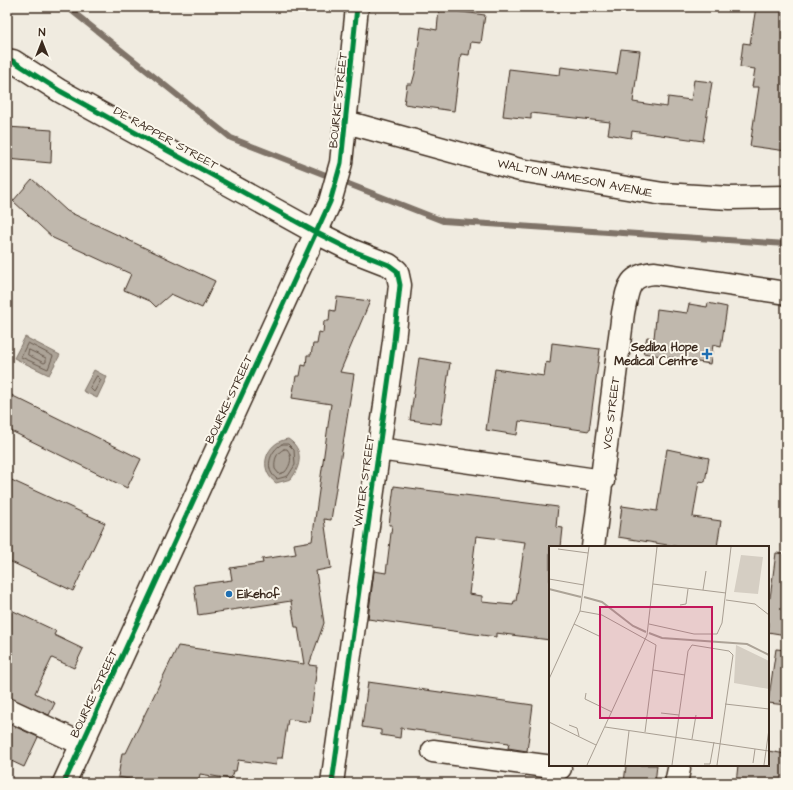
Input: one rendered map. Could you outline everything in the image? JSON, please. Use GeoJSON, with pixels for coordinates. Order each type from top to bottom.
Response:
{"type":"FeatureCollection","features":[{"type":"Feature","properties":{"kind":"street","name":"BOURKE STREET"},"geometry":{"type":"LineString","coordinates":[[64,783],[330,202],[341,162],[357,7]]}},
{"type":"Feature","properties":{"kind":"street","name":"DE RAPPER STREET"},"geometry":{"type":"LineString","coordinates":[[7,60],[13,61],[60,91],[316,233]]}},
{"type":"Feature","properties":{"kind":"street","name":"WALTON JAMESON AVENUE"},"geometry":{"type":"LineString","coordinates":[[346,122],[527,171],[663,194],[730,198],[786,197]]}},
{"type":"Feature","properties":{"kind":"street","name":"WATER STREET"},"geometry":{"type":"LineString","coordinates":[[316,233],[353,251],[389,265],[397,271],[400,285],[394,342],[332,783]]}},
{"type":"Feature","properties":{"kind":"street","name":"VOS STREET"},"geometry":{"type":"LineString","coordinates":[[593,546],[603,481],[623,313],[632,280],[639,276],[655,273],[786,293]]}},
{"type":"Feature","properties":{"kind":"street"},"geometry":{"type":"LineString","coordinates":[[379,449],[603,481]]}},
{"type":"Feature","properties":{"kind":"street"},"geometry":{"type":"LineString","coordinates":[[7,709],[82,744]]}},
{"type":"Feature","properties":{"kind":"street"},"geometry":{"type":"LineString","coordinates":[[433,751],[560,772]]}},
{"type":"Feature","properties":{"kind":"water"},"geometry":{"type":"Polygon","coordinates":[[[25,337],[60,355],[49,375],[14,358],[25,337]]]}},
{"type":"Feature","properties":{"kind":"water"},"geometry":{"type":"Polygon","coordinates":[[[94,370],[107,377],[97,398],[83,391],[94,370]]]}},
{"type":"Feature","properties":{"kind":"water"},"geometry":{"type":"Polygon","coordinates":[[[288,439],[297,448],[299,453],[299,463],[291,479],[276,483],[267,471],[267,457],[274,445],[280,441],[288,439]]]}},
{"type":"Feature","properties":{"kind":"building"},"geometry":{"type":"Polygon","coordinates":[[[756,7],[786,7],[786,151],[750,146],[759,87],[752,87],[755,69],[740,67],[743,43],[750,44],[756,7]]]}},
{"type":"Feature","properties":{"kind":"building"},"geometry":{"type":"Polygon","coordinates":[[[439,9],[485,15],[481,43],[471,42],[469,55],[461,54],[454,111],[404,104],[407,84],[412,84],[415,73],[421,27],[437,30],[439,9]]]}},
{"type":"Feature","properties":{"kind":"building"},"geometry":{"type":"Polygon","coordinates":[[[621,49],[640,51],[633,102],[667,107],[668,97],[691,100],[694,80],[712,82],[703,141],[632,131],[631,138],[608,134],[610,122],[531,113],[531,119],[503,116],[509,69],[560,75],[561,67],[617,74],[621,49]]]}},
{"type":"Feature","properties":{"kind":"building"},"geometry":{"type":"Polygon","coordinates":[[[7,127],[52,130],[51,163],[7,159],[7,127]]]}},
{"type":"Feature","properties":{"kind":"building"},"geometry":{"type":"Polygon","coordinates":[[[32,179],[67,211],[215,281],[202,308],[171,294],[156,307],[150,301],[124,290],[131,274],[53,238],[13,201],[32,179]]]}},
{"type":"Feature","properties":{"kind":"building"},"geometry":{"type":"Polygon","coordinates":[[[337,297],[370,301],[340,372],[354,374],[331,520],[324,519],[331,568],[316,571],[324,623],[309,665],[317,666],[310,722],[288,719],[282,758],[277,758],[276,765],[238,760],[236,771],[233,771],[231,779],[200,774],[198,783],[151,783],[118,777],[122,753],[126,753],[178,646],[304,664],[298,627],[295,627],[291,601],[198,615],[194,585],[232,580],[230,568],[263,563],[262,559],[296,554],[294,544],[312,541],[331,404],[292,398],[296,376],[300,376],[302,365],[306,366],[307,355],[311,355],[313,344],[317,344],[319,332],[323,333],[324,321],[329,321],[330,310],[335,311],[337,297]]]}},
{"type":"Feature","properties":{"kind":"building"},"geometry":{"type":"Polygon","coordinates":[[[708,303],[727,307],[721,347],[713,345],[710,364],[643,353],[647,337],[654,338],[657,309],[687,313],[689,304],[707,307],[708,303]]]}},
{"type":"Feature","properties":{"kind":"building"},"geometry":{"type":"Polygon","coordinates":[[[552,343],[600,349],[589,431],[519,421],[517,435],[486,430],[495,369],[544,376],[546,362],[550,363],[552,343]]]}},
{"type":"Feature","properties":{"kind":"building"},"geometry":{"type":"Polygon","coordinates":[[[419,358],[450,363],[441,424],[410,420],[419,358]]]}},
{"type":"Feature","properties":{"kind":"building"},"geometry":{"type":"Polygon","coordinates":[[[7,393],[141,459],[127,488],[7,429],[7,393]]]}},
{"type":"Feature","properties":{"kind":"building"},"geometry":{"type":"Polygon","coordinates":[[[667,449],[709,458],[705,482],[699,481],[693,517],[721,521],[717,546],[674,546],[618,537],[622,506],[657,511],[667,449]]]}},
{"type":"Feature","properties":{"kind":"building"},"geometry":{"type":"Polygon","coordinates":[[[7,478],[105,523],[73,591],[7,560],[7,478]]]}},
{"type":"Feature","properties":{"kind":"building"},"geometry":{"type":"Polygon","coordinates":[[[394,486],[558,507],[556,527],[563,528],[561,546],[549,546],[549,640],[496,633],[496,637],[368,619],[374,571],[386,573],[392,525],[389,525],[394,486]],[[476,536],[469,594],[482,596],[482,602],[513,605],[514,601],[516,601],[525,542],[476,536]]]}},
{"type":"Feature","properties":{"kind":"building"},"geometry":{"type":"Polygon","coordinates":[[[776,553],[786,554],[786,635],[769,632],[770,598],[776,553]]]}},
{"type":"Feature","properties":{"kind":"building"},"geometry":{"type":"Polygon","coordinates":[[[7,608],[56,631],[54,635],[83,649],[74,668],[52,658],[35,693],[55,703],[49,715],[7,697],[7,608]]]}},
{"type":"Feature","properties":{"kind":"building"},"geometry":{"type":"Polygon","coordinates":[[[776,649],[786,650],[786,705],[769,703],[776,649]]]}},
{"type":"Feature","properties":{"kind":"building"},"geometry":{"type":"Polygon","coordinates":[[[368,682],[533,705],[527,751],[508,748],[509,743],[401,728],[400,738],[381,735],[381,730],[362,727],[368,682]]]}},
{"type":"Feature","properties":{"kind":"building"},"geometry":{"type":"Polygon","coordinates":[[[7,723],[38,737],[24,767],[7,759],[7,723]]]}},
{"type":"Feature","properties":{"kind":"building"},"geometry":{"type":"Polygon","coordinates":[[[769,751],[786,754],[786,783],[736,783],[738,766],[769,766],[769,751]]]}},
{"type":"Feature","properties":{"kind":"building"},"geometry":{"type":"Polygon","coordinates":[[[626,766],[657,766],[655,783],[624,783],[626,766]]]}},
{"type":"Feature","properties":{"kind":"waterway"},"geometry":{"type":"LineString","coordinates":[[67,7],[231,138],[443,221],[786,244]]}},
{"type":"Feature","properties":{"kind":"cycle path"},"geometry":{"type":"LineString","coordinates":[[64,783],[330,202],[341,163],[357,7]]}},
{"type":"Feature","properties":{"kind":"cycle path"},"geometry":{"type":"LineString","coordinates":[[7,60],[13,61],[60,91],[317,233],[353,251],[389,265],[397,271],[400,285],[394,341],[332,783]]}},
{"type":"Feature","properties":{"kind":"place","name":"Sediba Hope Medical Centre"},"geometry":{"type":"Point","coordinates":[707,354]}},
{"type":"Feature","properties":{"kind":"place","name":"Eikehof"},"geometry":{"type":"Point","coordinates":[229,594]}}]}
